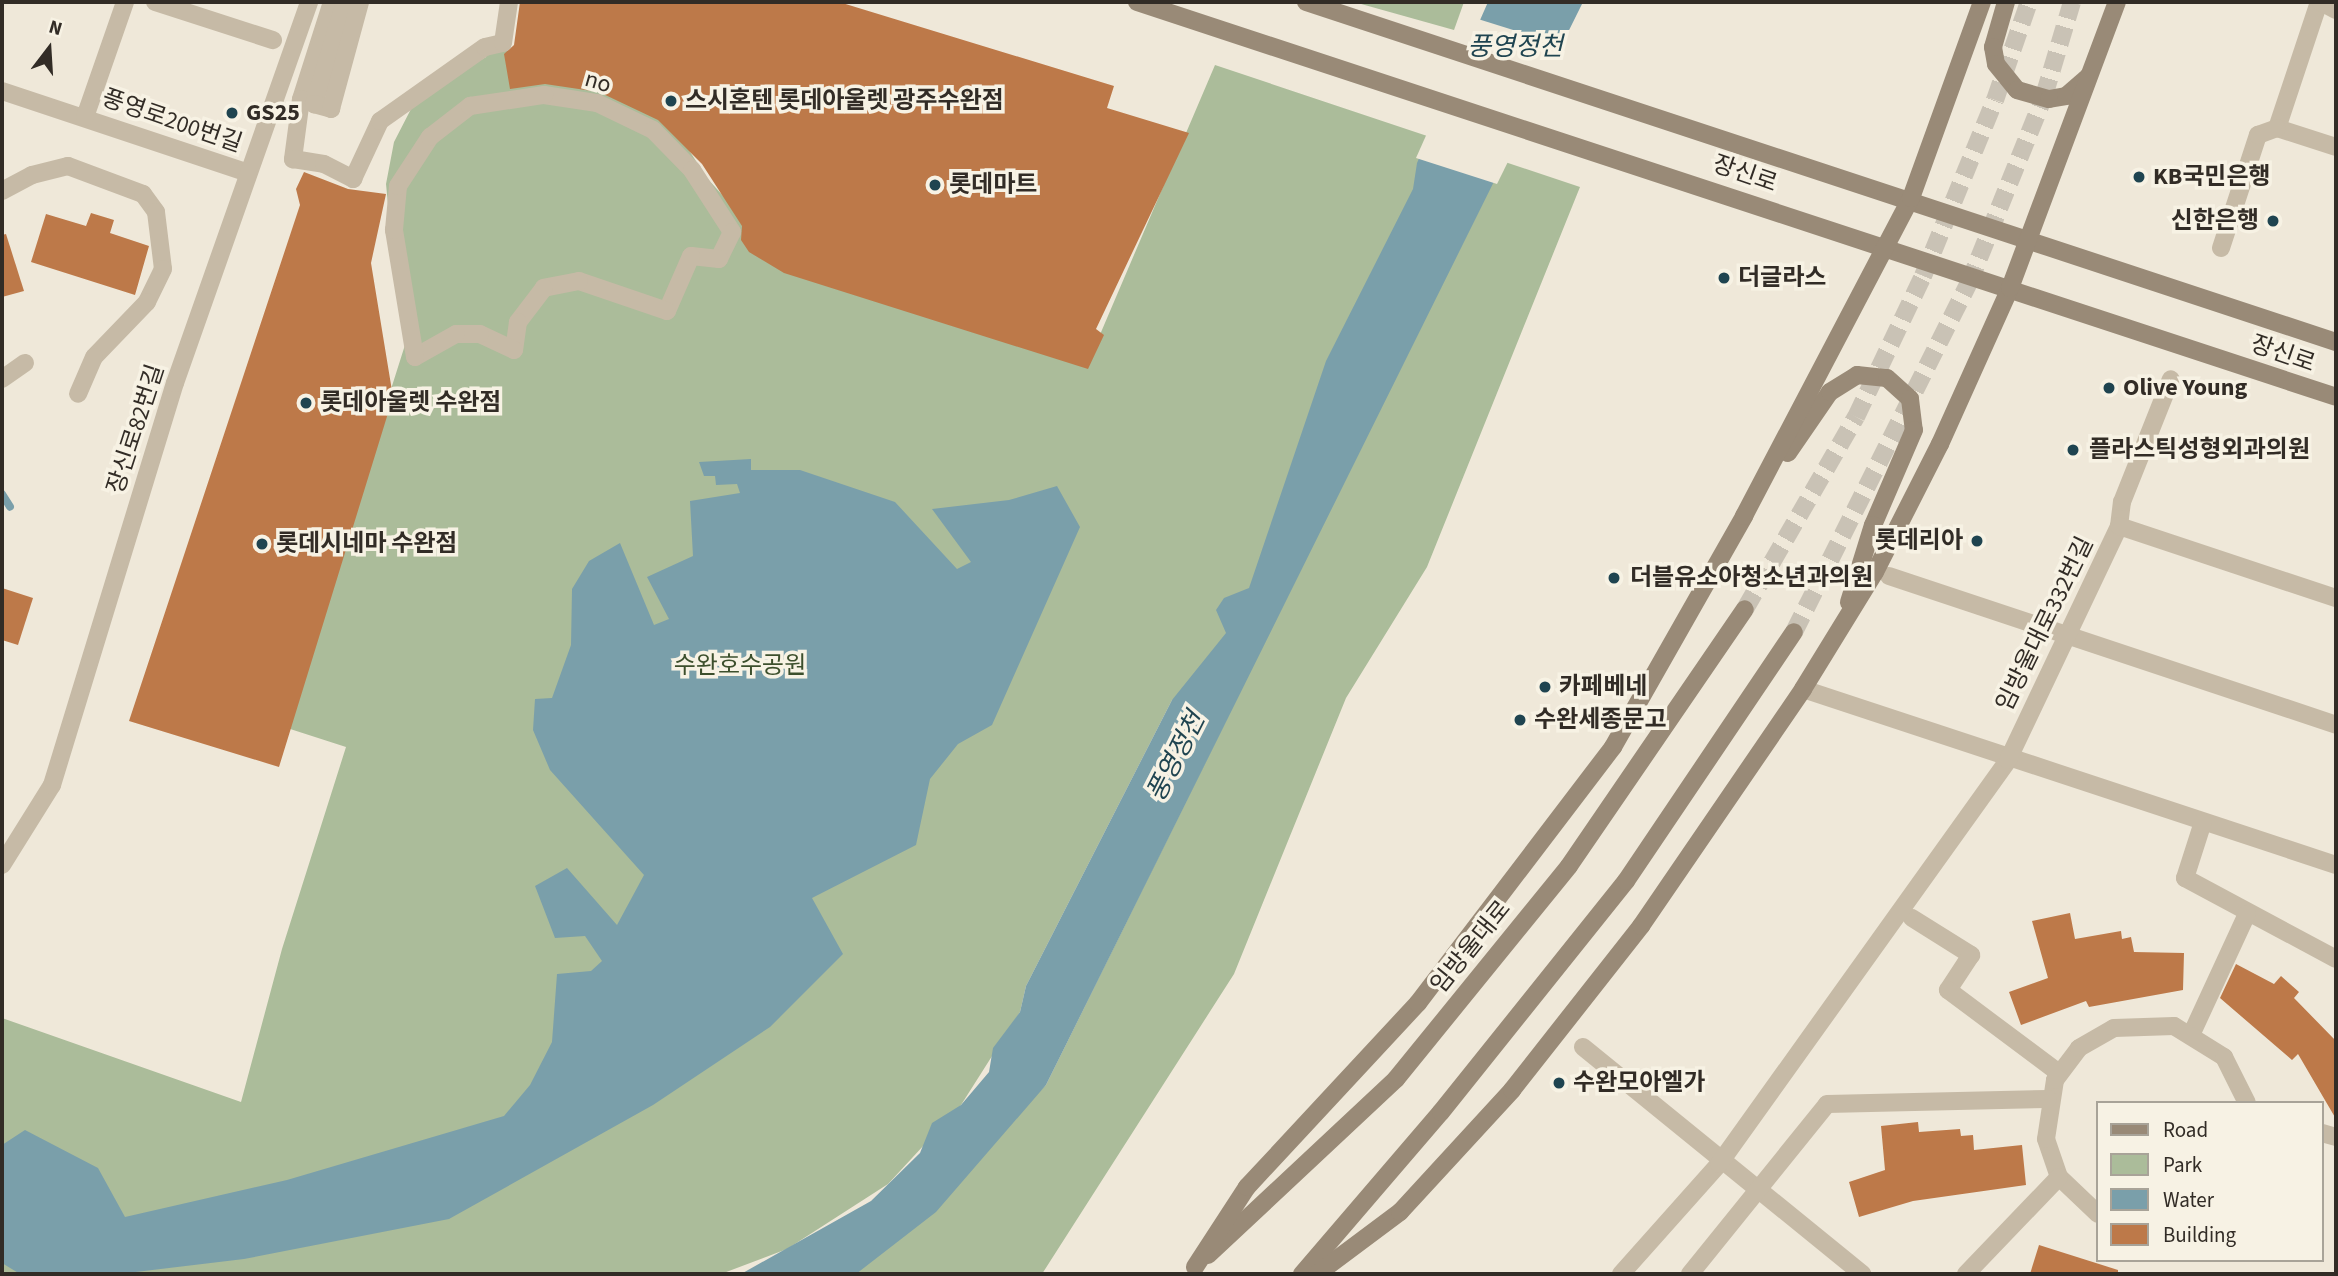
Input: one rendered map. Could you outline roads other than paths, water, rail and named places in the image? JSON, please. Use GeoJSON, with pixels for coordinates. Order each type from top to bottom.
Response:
{"type":"FeatureCollection","features":[{"type":"Feature","properties":{"kind":"main road","name":"장신로"},"geometry":{"type":"LineString","coordinates":[[1137,2],[1618,158],[2336,397]]}},
{"type":"Feature","properties":{"kind":"main road","name":"장신로"},"geometry":{"type":"LineString","coordinates":[[1306,2],[1911,198],[2336,342]]}},
{"type":"Feature","properties":{"kind":"main road"},"geometry":{"type":"LineString","coordinates":[[1191,1271],[1247,1187],[1418,1003],[1614,747],[1744,516],[1911,198],[1982,2]]}},
{"type":"Feature","properties":{"kind":"main road"},"geometry":{"type":"LineString","coordinates":[[2006,2],[1993,47],[1996,64],[2017,90],[2032,97],[2066,96],[2080,87],[2097,58]]}},
{"type":"Feature","properties":{"kind":"main road"},"geometry":{"type":"LineString","coordinates":[[1317,1274],[1400,1212],[1512,1090],[1641,926],[1803,689],[1843,622],[1940,444],[2010,288],[2117,2]]}},
{"type":"Feature","properties":{"kind":"main road"},"geometry":{"type":"LineString","coordinates":[[1744,516],[1842,381],[1872,373],[1900,386],[1912,407],[1914,430],[1873,525],[1843,622]]}},
{"type":"Feature","properties":{"kind":"main road","name":"임방울대로"},"geometry":{"type":"LineString","coordinates":[[1191,1271],[1396,1079],[1569,866],[1745,609]]}},
{"type":"Feature","properties":{"kind":"main road"},"geometry":{"type":"LineString","coordinates":[[1303,1274],[1441,1112],[1626,881],[1794,632]]}},
{"type":"Feature","properties":{"kind":"street"},"geometry":{"type":"LineString","coordinates":[[85,117],[125,2]]}},
{"type":"Feature","properties":{"kind":"street"},"geometry":{"type":"LineString","coordinates":[[156,2],[273,40]]}},
{"type":"Feature","properties":{"kind":"street","name":"장신로82번길"},"geometry":{"type":"LineString","coordinates":[[2,865],[52,785],[246,172],[309,2]]}},
{"type":"Feature","properties":{"kind":"street"},"geometry":{"type":"LineString","coordinates":[[332,2],[301,99],[293,159],[324,164],[353,179],[380,121],[485,47],[503,43],[509,2]]}},
{"type":"Feature","properties":{"kind":"street"},"geometry":{"type":"LineString","coordinates":[[345,2],[314,104],[331,109],[360,2]]}},
{"type":"Feature","properties":{"kind":"street"},"geometry":{"type":"LineString","coordinates":[[2277,128],[2320,2],[2336,10]]}},
{"type":"Feature","properties":{"kind":"street","name":"풍영로200번길"},"geometry":{"type":"LineString","coordinates":[[2,91],[246,172]]}},
{"type":"Feature","properties":{"kind":"street","name":"no"},"geometry":{"type":"LineString","coordinates":[[544,94],[597,103],[653,131],[692,170],[732,232],[719,259],[691,256],[667,311],[579,281],[544,288],[518,322],[514,350],[480,334],[456,334],[415,357],[394,230],[398,186],[430,137],[470,106],[544,94]]}},
{"type":"Feature","properties":{"kind":"street"},"geometry":{"type":"LineString","coordinates":[[2221,248],[2258,135],[2277,128],[2336,147]]}},
{"type":"Feature","properties":{"kind":"street"},"geometry":{"type":"LineString","coordinates":[[2,191],[32,175],[68,166],[143,194],[156,212],[163,269],[147,302],[94,357],[78,394]]}},
{"type":"Feature","properties":{"kind":"street"},"geometry":{"type":"LineString","coordinates":[[2,379],[24,363]]}},
{"type":"Feature","properties":{"kind":"street"},"geometry":{"type":"LineString","coordinates":[[2119,526],[2122,502],[2171,379]]}},
{"type":"Feature","properties":{"kind":"street","name":"임방울대로332번길"},"geometry":{"type":"LineString","coordinates":[[1621,1274],[1719,1164],[2008,760],[2119,526],[2336,597]]}},
{"type":"Feature","properties":{"kind":"street"},"geometry":{"type":"LineString","coordinates":[[1889,576],[2064,638],[2336,725]]}},
{"type":"Feature","properties":{"kind":"street"},"geometry":{"type":"LineString","coordinates":[[1803,689],[2008,760],[2336,865]]}},
{"type":"Feature","properties":{"kind":"street"},"geometry":{"type":"LineString","coordinates":[[2203,822],[2185,878],[2247,914],[2336,959]]}},
{"type":"Feature","properties":{"kind":"street"},"geometry":{"type":"LineString","coordinates":[[2192,1033],[2247,914]]}},
{"type":"Feature","properties":{"kind":"street"},"geometry":{"type":"LineString","coordinates":[[1912,918],[1971,955],[1948,990],[2060,1073]]}},
{"type":"Feature","properties":{"kind":"street"},"geometry":{"type":"LineString","coordinates":[[2096,1212],[2059,1177],[2046,1139],[2048,1099],[2060,1073],[2079,1048],[2114,1028],[2154,1023],[2192,1033],[2224,1057],[2247,1101]]}},
{"type":"Feature","properties":{"kind":"street"},"geometry":{"type":"LineString","coordinates":[[1583,1047],[1719,1164],[1862,1274]]}},
{"type":"Feature","properties":{"kind":"street"},"geometry":{"type":"LineString","coordinates":[[1690,1274],[1827,1104],[2048,1099]]}},
{"type":"Feature","properties":{"kind":"street"},"geometry":{"type":"LineString","coordinates":[[1966,1274],[2059,1177]]}},
{"type":"Feature","properties":{"kind":"water","name":"풍영정천"},"geometry":{"type":"Polygon","coordinates":[[[1488,2],[1583,2],[1046,1085],[936,1212],[856,1274],[741,1274],[871,1201],[920,1153],[932,1123],[961,1105],[989,1072],[993,1048],[1020,1012],[1026,986],[1172,700],[1226,633],[1216,610],[1224,598],[1249,588],[1326,361],[1413,189],[1417,163],[1488,2]]]}},
{"type":"Feature","properties":{"kind":"water","name":"수완호수공원"},"geometry":{"type":"Polygon","coordinates":[[[751,459],[751,470],[800,470],[895,502],[957,569],[971,562],[932,509],[1009,500],[1057,486],[1080,527],[992,725],[958,744],[930,779],[916,845],[812,898],[843,954],[770,1027],[653,1105],[449,1219],[244,1259],[119,1274],[20,1274],[2,1263],[2,1145],[25,1130],[98,1168],[125,1217],[287,1180],[504,1116],[530,1085],[552,1042],[557,974],[591,971],[602,961],[585,936],[555,938],[535,886],[567,868],[617,925],[644,875],[550,770],[533,730],[535,699],[552,698],[571,645],[572,589],[589,561],[620,543],[654,625],[669,619],[647,577],[693,556],[690,501],[740,493],[737,484],[716,485],[715,476],[704,476],[699,462],[751,459]]]}},
{"type":"Feature","properties":{"kind":"waterway"},"geometry":{"type":"LineString","coordinates":[[2,494],[10,507]]}},
{"type":"Feature","properties":{"kind":"tunnel"},"geometry":{"type":"LineString","coordinates":[[1745,609],[1856,417],[1923,276],[1995,100],[2029,2]]}},
{"type":"Feature","properties":{"kind":"tunnel"},"geometry":{"type":"LineString","coordinates":[[1794,632],[1969,283],[2044,96],[2072,2]]}},
{"type":"Feature","properties":{"kind":"place","name":"스시혼텐 롯데아울렛 광주수완점"},"geometry":{"type":"Point","coordinates":[671,101]}},
{"type":"Feature","properties":{"kind":"place","name":"GS25"},"geometry":{"type":"Point","coordinates":[232,113]}},
{"type":"Feature","properties":{"kind":"place","name":"KB국민은행"},"geometry":{"type":"Point","coordinates":[2139,177]}},
{"type":"Feature","properties":{"kind":"place","name":"롯데마트"},"geometry":{"type":"Point","coordinates":[935,185]}},
{"type":"Feature","properties":{"kind":"place","name":"신한은행"},"geometry":{"type":"Point","coordinates":[2273,221]}},
{"type":"Feature","properties":{"kind":"place","name":"더글라스"},"geometry":{"type":"Point","coordinates":[1724,278]}},
{"type":"Feature","properties":{"kind":"place","name":"Olive Young"},"geometry":{"type":"Point","coordinates":[2109,388]}},
{"type":"Feature","properties":{"kind":"place","name":"롯데아울렛 수완점"},"geometry":{"type":"Point","coordinates":[306,403]}},
{"type":"Feature","properties":{"kind":"place","name":"플라스틱성형외과의원"},"geometry":{"type":"Point","coordinates":[2073,450]}},
{"type":"Feature","properties":{"kind":"place","name":"롯데리아"},"geometry":{"type":"Point","coordinates":[1977,541]}},
{"type":"Feature","properties":{"kind":"place","name":"롯데시네마 수완점"},"geometry":{"type":"Point","coordinates":[262,544]}},
{"type":"Feature","properties":{"kind":"place","name":"더블유소아청소년과의원"},"geometry":{"type":"Point","coordinates":[1614,578]}},
{"type":"Feature","properties":{"kind":"place","name":"카페베네"},"geometry":{"type":"Point","coordinates":[1545,687]}},
{"type":"Feature","properties":{"kind":"place","name":"수완세종문고"},"geometry":{"type":"Point","coordinates":[1520,720]}},
{"type":"Feature","properties":{"kind":"place","name":"수완모아엘가"},"geometry":{"type":"Point","coordinates":[1559,1083]}}]}
